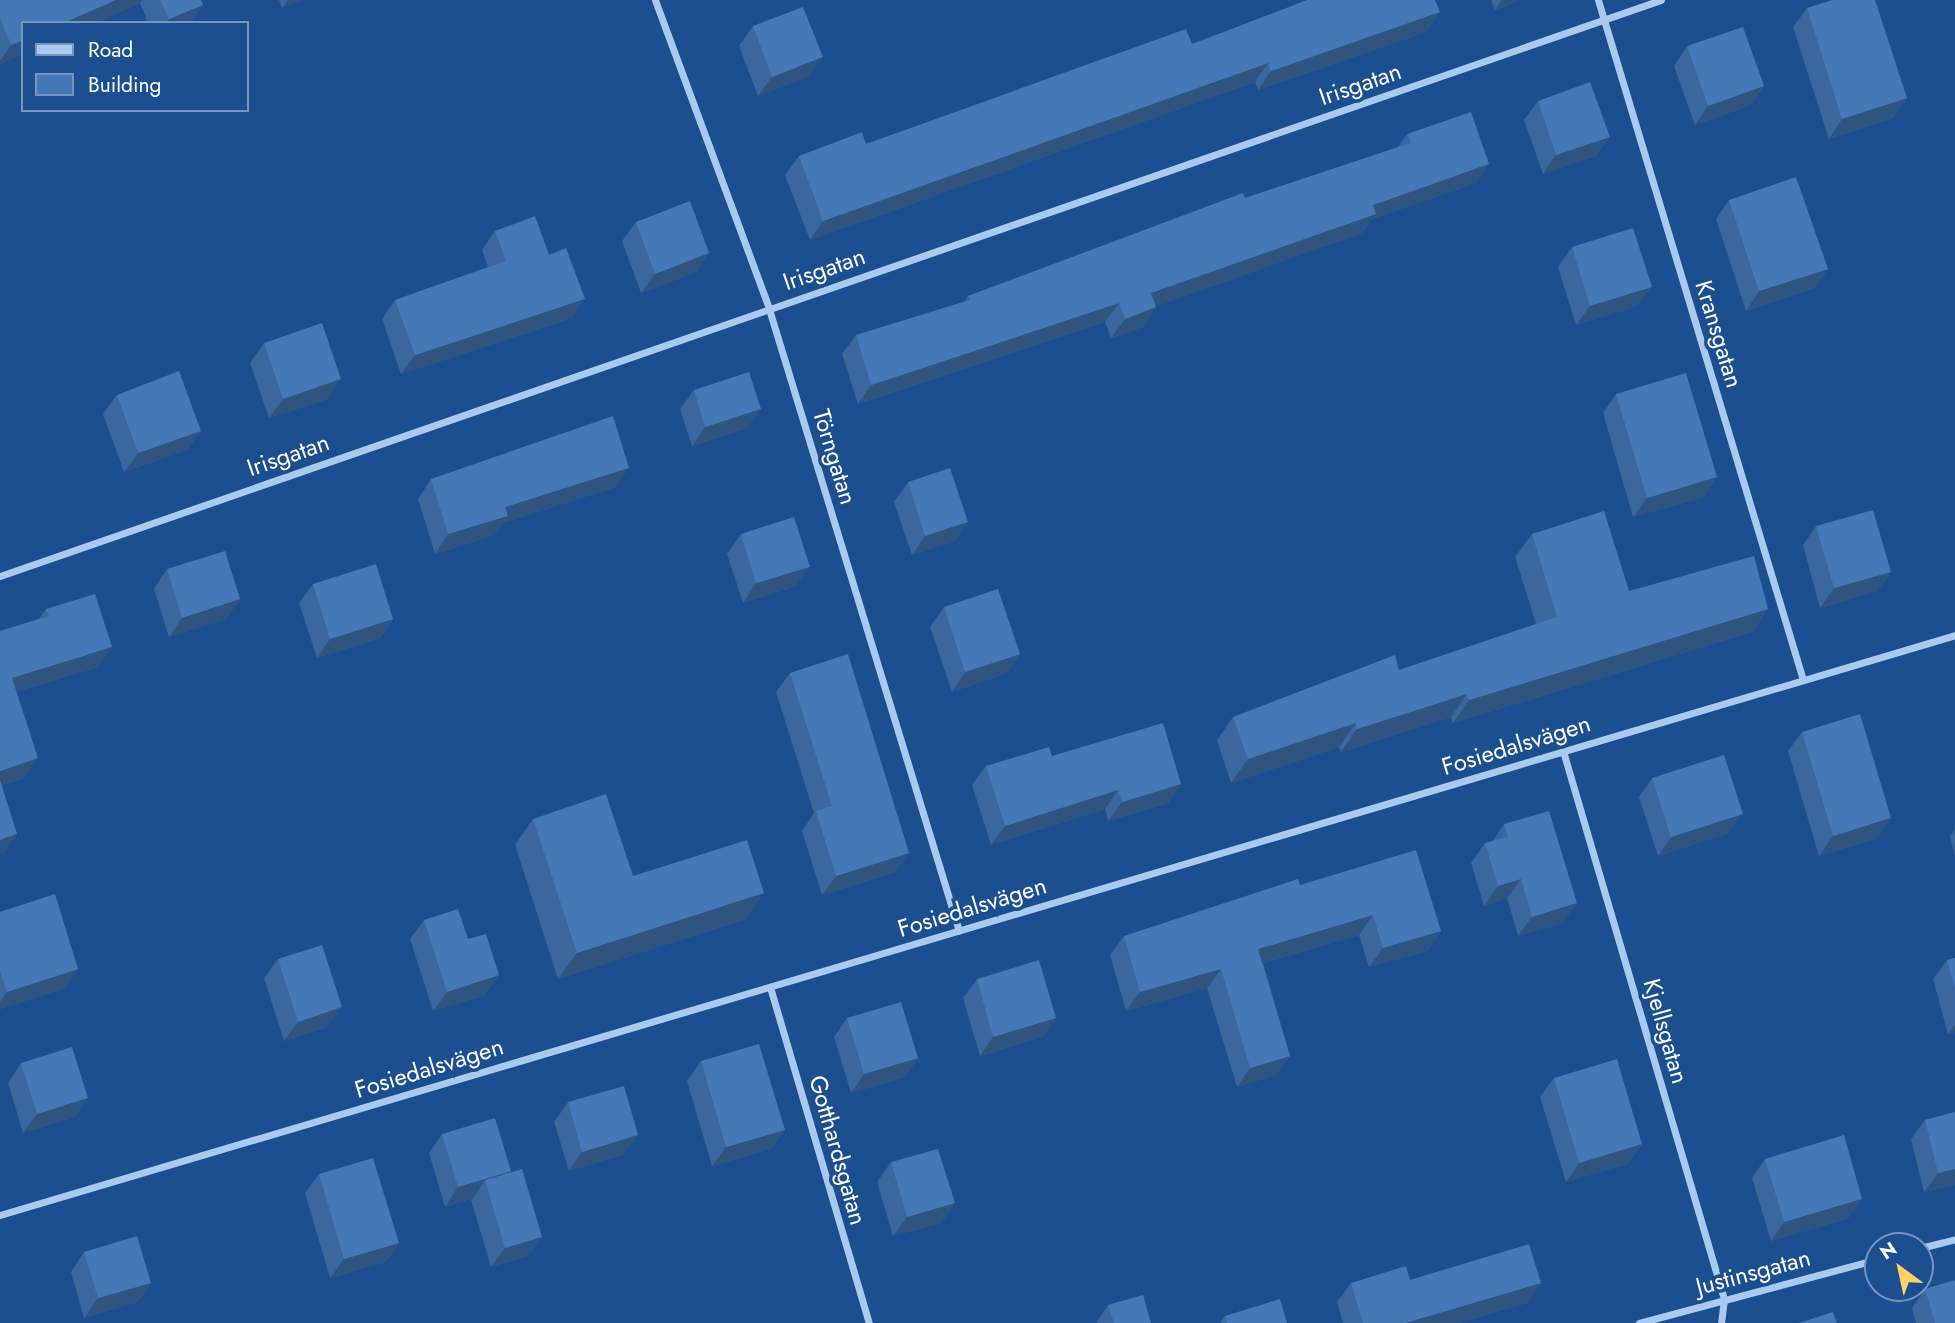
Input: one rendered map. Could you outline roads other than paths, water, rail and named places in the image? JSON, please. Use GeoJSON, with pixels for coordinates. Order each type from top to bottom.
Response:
{"type":"FeatureCollection","features":[{"type":"Feature","properties":{"kind":"street","name":"Törngatan"},"geometry":{"type":"LineString","coordinates":[[655,0],[769,309],[959,931]]}},
{"type":"Feature","properties":{"kind":"street","name":"Kransgatan"},"geometry":{"type":"LineString","coordinates":[[1598,0],[1803,680]]}},
{"type":"Feature","properties":{"kind":"street","name":"Irisgatan"},"geometry":{"type":"LineString","coordinates":[[0,576],[1661,0]]}},
{"type":"Feature","properties":{"kind":"street","name":"Fosiedalsvägen"},"geometry":{"type":"LineString","coordinates":[[0,1216],[1955,635]]}},
{"type":"Feature","properties":{"kind":"street","name":"Kjellsgatan"},"geometry":{"type":"LineString","coordinates":[[1563,751],[1724,1299],[1721,1323]]}},
{"type":"Feature","properties":{"kind":"street","name":"Gotthardsgatan"},"geometry":{"type":"LineString","coordinates":[[770,987],[869,1323]]}},
{"type":"Feature","properties":{"kind":"street"},"geometry":{"type":"LineString","coordinates":[[1934,1244],[1955,1239]]}},
{"type":"Feature","properties":{"kind":"street","name":"Justinsgatan"},"geometry":{"type":"LineString","coordinates":[[1639,1323],[1864,1263]]}}]}
